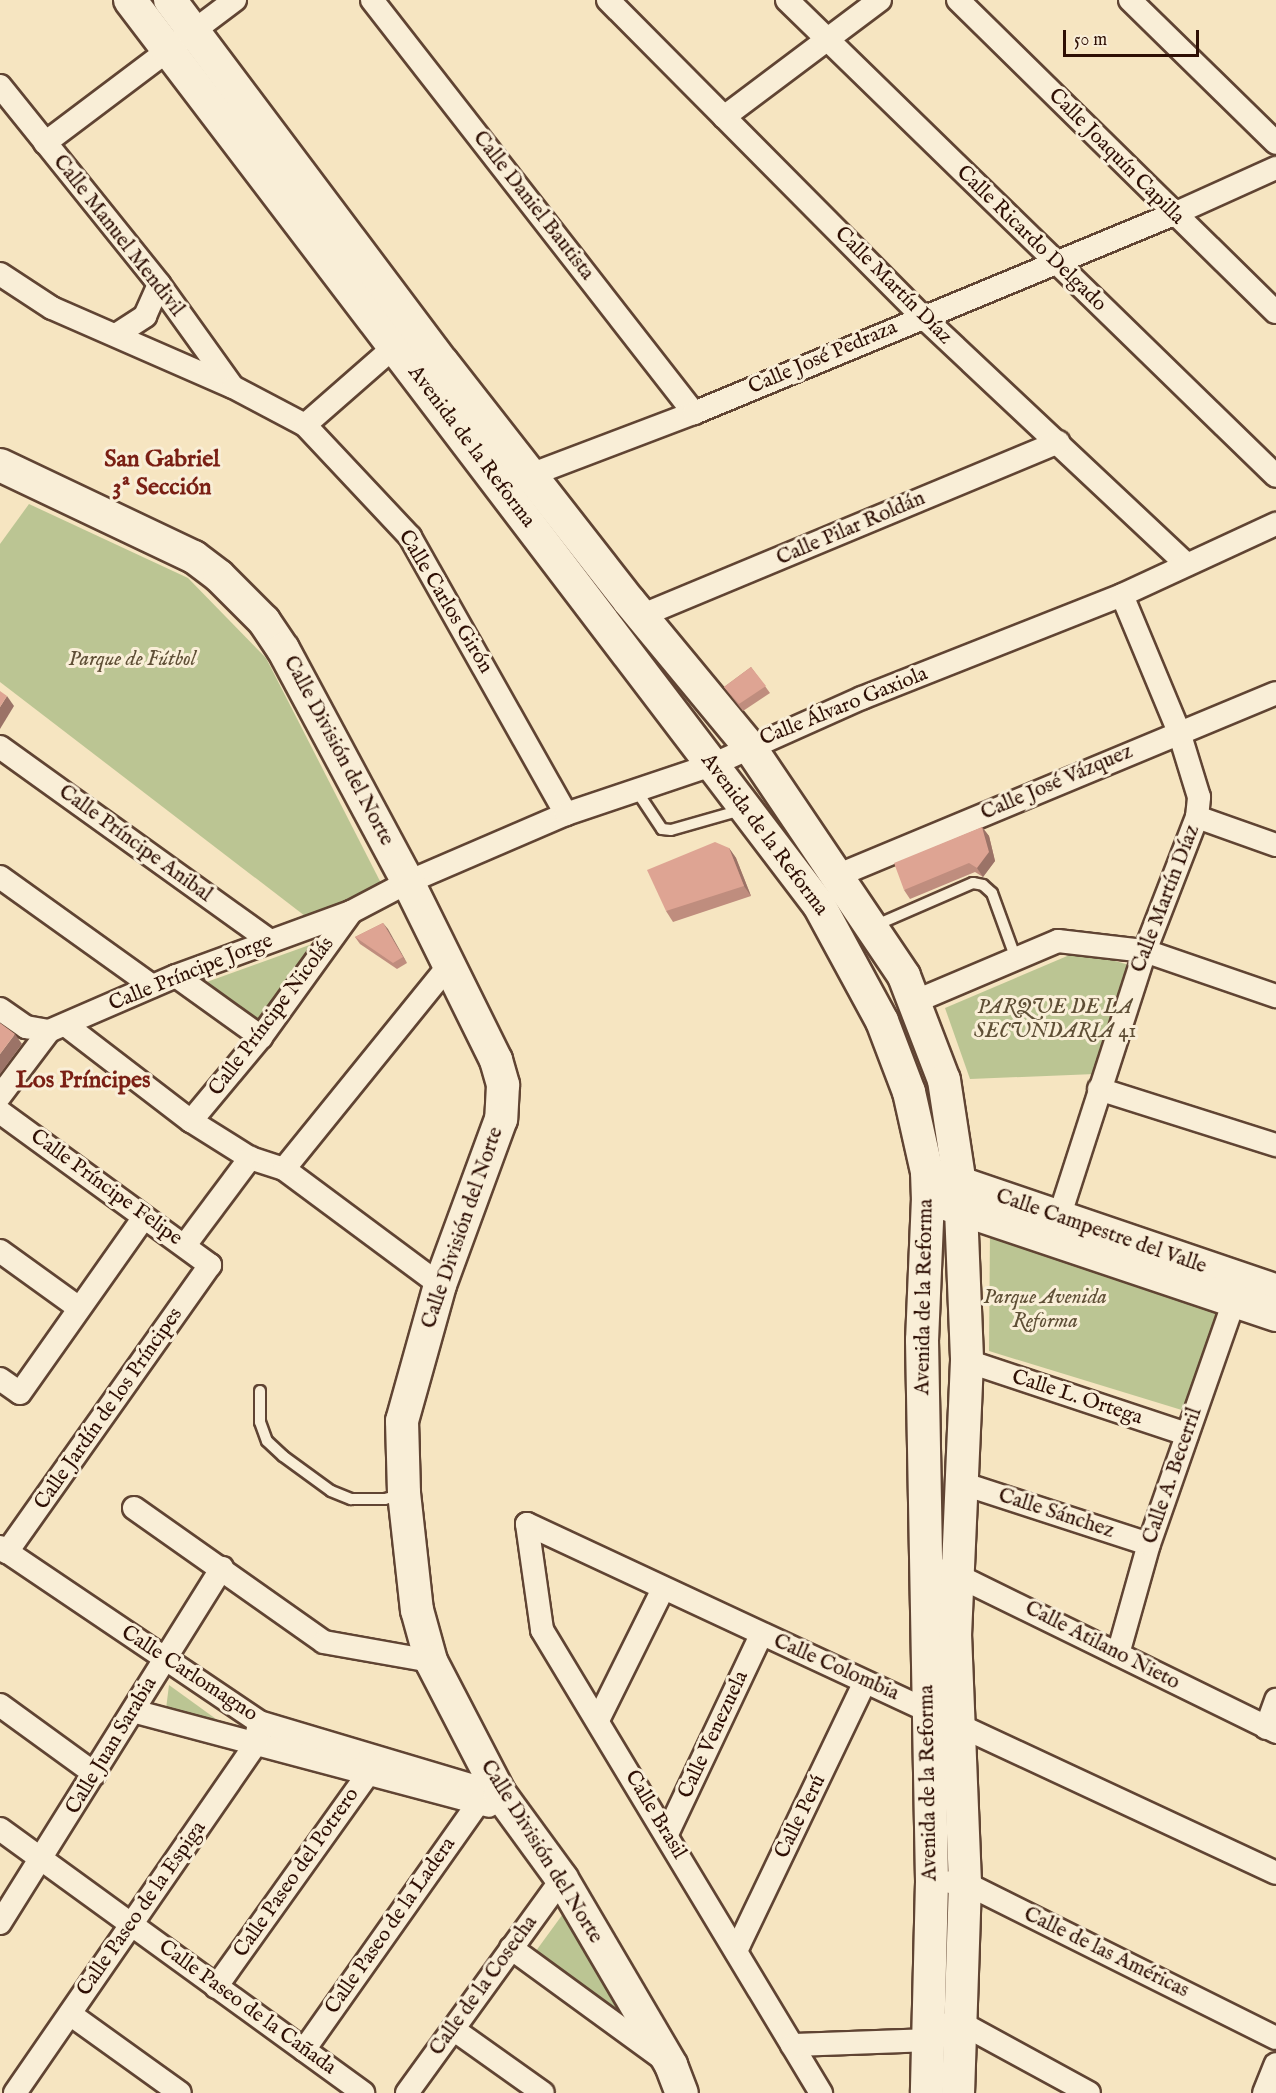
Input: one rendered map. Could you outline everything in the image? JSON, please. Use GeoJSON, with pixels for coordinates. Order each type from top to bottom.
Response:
{"type":"FeatureCollection","features":[{"type":"Feature","properties":{"kind":"main road","name":"Avenida de la Reforma"},"geometry":{"type":"LineString","coordinates":[[129,0],[819,905],[882,1021],[909,1092],[927,1185],[922,1340],[932,1882],[938,2029],[958,2093]]}},
{"type":"Feature","properties":{"kind":"main road","name":"Avenida de la Reforma"},"geometry":{"type":"LineString","coordinates":[[170,0],[443,363],[749,746],[839,875],[904,976],[944,1080],[961,1196],[967,1361],[964,1484],[958,1574],[957,1723],[965,1883],[927,2093]]}},
{"type":"Feature","properties":{"kind":"main road","name":"Calle División del Norte"},"geometry":{"type":"LineString","coordinates":[[4,475],[194,557],[241,597],[283,649],[408,882],[496,1060],[502,1085],[501,1119],[440,1285],[402,1421],[404,1493],[417,1610],[431,1661],[497,1803],[562,1879],[677,2079]]}},
{"type":"Feature","properties":{"kind":"main road","name":"Calle Campestre del Valle"},"geometry":{"type":"LineString","coordinates":[[927,1185],[1056,1229],[1276,1315]]}},
{"type":"Feature","properties":{"kind":"main road","name":"Calle Campestre del Valle"},"geometry":{"type":"LineString","coordinates":[[1056,1229],[1276,1291]]}},
{"type":"Feature","properties":{"kind":"street"},"geometry":{"type":"LineString","coordinates":[[45,143],[235,0]]}},
{"type":"Feature","properties":{"kind":"street","name":"Calle Daniel Bautista"},"geometry":{"type":"LineString","coordinates":[[372,0],[694,413]]}},
{"type":"Feature","properties":{"kind":"street","name":"Calle Martín Díaz"},"geometry":{"type":"LineString","coordinates":[[608,0],[922,316],[1186,564]]}},
{"type":"Feature","properties":{"kind":"street","name":"Calle Ricardo Delgado"},"geometry":{"type":"LineString","coordinates":[[787,0],[1276,476]]}},
{"type":"Feature","properties":{"kind":"street"},"geometry":{"type":"LineString","coordinates":[[724,117],[880,0]]}},
{"type":"Feature","properties":{"kind":"street","name":"Calle Joaquín Capilla"},"geometry":{"type":"LineString","coordinates":[[958,0],[1173,214],[1276,312]]}},
{"type":"Feature","properties":{"kind":"street"},"geometry":{"type":"LineString","coordinates":[[1130,0],[1276,143]]}},
{"type":"Feature","properties":{"kind":"street","name":"Calle Manuel Mendivil"},"geometry":{"type":"LineString","coordinates":[[0,86],[159,284],[233,387]]}},
{"type":"Feature","properties":{"kind":"street","name":"Calle José Pedraza"},"geometry":{"type":"LineString","coordinates":[[533,474],[694,413],[922,316],[1173,214],[1276,168]]}},
{"type":"Feature","properties":{"kind":"street","name":"Calle Carlos Girón"},"geometry":{"type":"LineString","coordinates":[[0,274],[52,308],[233,387],[305,425],[410,537],[566,814]]}},
{"type":"Feature","properties":{"kind":"street"},"geometry":{"type":"LineString","coordinates":[[116,335],[145,316],[159,284]]}},
{"type":"Feature","properties":{"kind":"street"},"geometry":{"type":"LineString","coordinates":[[305,425],[394,347]]}},
{"type":"Feature","properties":{"kind":"street","name":"Calle Pilar Roldán"},"geometry":{"type":"LineString","coordinates":[[643,615],[1058,442]]}},
{"type":"Feature","properties":{"kind":"street","name":"Calle Álvaro Gaxiola"},"geometry":{"type":"LineString","coordinates":[[408,882],[566,814],[712,765],[749,746],[1122,595],[1276,524]]}},
{"type":"Feature","properties":{"kind":"street","name":"Calle Martín Díaz"},"geometry":{"type":"LineString","coordinates":[[1056,1229],[1145,951],[1197,817],[1199,797],[1179,732],[1122,595]]}},
{"type":"Feature","properties":{"kind":"street","name":"Calle José Vázquez"},"geometry":{"type":"LineString","coordinates":[[839,875],[1276,693]]}},
{"type":"Feature","properties":{"kind":"street","name":"Calle Príncipe Anibal"},"geometry":{"type":"LineString","coordinates":[[0,747],[270,941]]}},
{"type":"Feature","properties":{"kind":"street"},"geometry":{"type":"LineString","coordinates":[[1197,817],[1276,845]]}},
{"type":"Feature","properties":{"kind":"street"},"geometry":{"type":"LineString","coordinates":[[0,877],[152,986]]}},
{"type":"Feature","properties":{"kind":"street","name":"Calle Príncipe Jorge"},"geometry":{"type":"LineString","coordinates":[[0,1096],[58,1029],[176,976],[351,912],[408,882]]}},
{"type":"Feature","properties":{"kind":"street","name":"Calle Príncipe Nicolás"},"geometry":{"type":"LineString","coordinates":[[191,1121],[261,1037],[351,912]]}},
{"type":"Feature","properties":{"kind":"street"},"geometry":{"type":"LineString","coordinates":[[914,1002],[1058,941],[1145,951],[1276,996]]}},
{"type":"Feature","properties":{"kind":"street"},"geometry":{"type":"LineString","coordinates":[[284,1169],[449,965]]}},
{"type":"Feature","properties":{"kind":"street"},"geometry":{"type":"LineString","coordinates":[[176,976],[261,1037]]}},
{"type":"Feature","properties":{"kind":"street"},"geometry":{"type":"LineString","coordinates":[[0,1010],[26,1027],[58,1029],[191,1121],[250,1158],[284,1169],[440,1285]]}},
{"type":"Feature","properties":{"kind":"street"},"geometry":{"type":"LineString","coordinates":[[1099,1089],[1276,1145]]}},
{"type":"Feature","properties":{"kind":"street","name":"Calle Príncipe Felipe"},"geometry":{"type":"LineString","coordinates":[[0,1112],[210,1265]]}},
{"type":"Feature","properties":{"kind":"street"},"geometry":{"type":"LineString","coordinates":[[185,1245],[250,1158]]}},
{"type":"Feature","properties":{"kind":"street"},"geometry":{"type":"LineString","coordinates":[[0,1379],[20,1393],[144,1217]]}},
{"type":"Feature","properties":{"kind":"street"},"geometry":{"type":"LineString","coordinates":[[0,1251],[79,1308]]}},
{"type":"Feature","properties":{"kind":"street","name":"Calle Jardín de los Príncipes"},"geometry":{"type":"LineString","coordinates":[[4,1549],[210,1265]]}},
{"type":"Feature","properties":{"kind":"street","name":"Calle A. Becerril"},"geometry":{"type":"LineString","coordinates":[[1118,1654],[1149,1544],[1234,1300]]}},
{"type":"Feature","properties":{"kind":"street","name":"Calle L. Ortega"},"geometry":{"type":"LineString","coordinates":[[967,1361],[1187,1434]]}},
{"type":"Feature","properties":{"kind":"street","name":"Calle Sánchez"},"geometry":{"type":"LineString","coordinates":[[964,1484],[1149,1544]]}},
{"type":"Feature","properties":{"kind":"street"},"geometry":{"type":"LineString","coordinates":[[134,1508],[324,1642],[431,1661]]}},
{"type":"Feature","properties":{"kind":"street","name":"Calle Colombia"},"geometry":{"type":"LineString","coordinates":[[527,1524],[761,1635],[927,1708],[1276,1873]]}},
{"type":"Feature","properties":{"kind":"street","name":"Calle Brasil"},"geometry":{"type":"LineString","coordinates":[[527,1524],[542,1630],[821,2093]]}},
{"type":"Feature","properties":{"kind":"street","name":"Calle Carlomagno"},"geometry":{"type":"LineString","coordinates":[[4,1549],[259,1722],[367,1764],[497,1803]]}},
{"type":"Feature","properties":{"kind":"street","name":"Calle Atilano Nieto"},"geometry":{"type":"LineString","coordinates":[[926,1563],[958,1574],[1271,1730]]}},
{"type":"Feature","properties":{"kind":"street","name":"Calle Juan Sarabia"},"geometry":{"type":"LineString","coordinates":[[0,1923],[44,1858],[164,1659],[222,1568]]}},
{"type":"Feature","properties":{"kind":"street"},"geometry":{"type":"LineString","coordinates":[[598,1720],[663,1589]]}},
{"type":"Feature","properties":{"kind":"street","name":"Calle Venezuela"},"geometry":{"type":"LineString","coordinates":[[667,1834],[761,1635]]}},
{"type":"Feature","properties":{"kind":"street","name":"Calle Perú"},"geometry":{"type":"LineString","coordinates":[[736,1952],[865,1682]]}},
{"type":"Feature","properties":{"kind":"street"},"geometry":{"type":"LineString","coordinates":[[1271,1730],[1276,1700]]}},
{"type":"Feature","properties":{"kind":"street"},"geometry":{"type":"LineString","coordinates":[[0,1705],[95,1774]]}},
{"type":"Feature","properties":{"kind":"street","name":"Calle Carlomagno"},"geometry":{"type":"LineString","coordinates":[[133,1711],[255,1745],[367,1764]]}},
{"type":"Feature","properties":{"kind":"street","name":"Calle Paseo de la Espiga"},"geometry":{"type":"LineString","coordinates":[[15,2093],[255,1745],[259,1722]]}},
{"type":"Feature","properties":{"kind":"street","name":"Calle Paseo del Potrero"},"geometry":{"type":"LineString","coordinates":[[216,1987],[367,1764]]}},
{"type":"Feature","properties":{"kind":"street","name":"Calle Paseo de la Ladera"},"geometry":{"type":"LineString","coordinates":[[304,2050],[497,1803]]}},
{"type":"Feature","properties":{"kind":"street","name":"Calle Paseo de la Cañada"},"geometry":{"type":"LineString","coordinates":[[0,1829],[44,1858],[216,1987],[363,2093]]}},
{"type":"Feature","properties":{"kind":"street","name":"Calle de la Cosecha"},"geometry":{"type":"LineString","coordinates":[[406,2093],[562,1879]]}},
{"type":"Feature","properties":{"kind":"street","name":"Calle de las Américas"},"geometry":{"type":"LineString","coordinates":[[932,1882],[965,1883],[1276,2038]]}},
{"type":"Feature","properties":{"kind":"street"},"geometry":{"type":"LineString","coordinates":[[511,1948],[677,2079]]}},
{"type":"Feature","properties":{"kind":"street"},"geometry":{"type":"LineString","coordinates":[[70,2014],[180,2093]]}},
{"type":"Feature","properties":{"kind":"street"},"geometry":{"type":"LineString","coordinates":[[453,2029],[543,2093]]}},
{"type":"Feature","properties":{"kind":"street"},"geometry":{"type":"LineString","coordinates":[[792,2045],[938,2029],[1089,2093]]}},
{"type":"Feature","properties":{"kind":"street"},"geometry":{"type":"LineString","coordinates":[[1264,2093],[1276,2064]]}},
{"type":"Feature","properties":{"kind":"lane"},"geometry":{"type":"LineString","coordinates":[[636,790],[655,821],[671,830],[745,809]]}},
{"type":"Feature","properties":{"kind":"lane"},"geometry":{"type":"LineString","coordinates":[[872,926],[973,883],[983,885],[992,893],[1016,959]]}},
{"type":"Feature","properties":{"kind":"lane"},"geometry":{"type":"LineString","coordinates":[[260,1390],[260,1422],[267,1441],[321,1484],[351,1498],[385,1498],[404,1493]]}},
{"type":"Feature","properties":{"kind":"green space","name":"Parque de Fútbol"},"geometry":{"type":"Polygon","coordinates":[[[29,504],[188,578],[266,658],[383,887],[305,916],[0,682],[0,544],[29,504]]]}},
{"type":"Feature","properties":{"kind":"green space"},"geometry":{"type":"Polygon","coordinates":[[[315,943],[261,1027],[204,983],[315,943]]]}},
{"type":"Feature","properties":{"kind":"green space","name":"PARQUE DE LA SECUNDARIA 41"},"geometry":{"type":"Polygon","coordinates":[[[1079,951],[1133,966],[1095,1074],[970,1079],[945,1008],[1079,951]]]}},
{"type":"Feature","properties":{"kind":"green space","name":"Parque Avenida Reforma"},"geometry":{"type":"Polygon","coordinates":[[[990,1232],[1218,1312],[1185,1411],[989,1351],[990,1232]]]}},
{"type":"Feature","properties":{"kind":"green space"},"geometry":{"type":"Polygon","coordinates":[[[169,1685],[234,1732],[166,1709],[169,1685]]]}},
{"type":"Feature","properties":{"kind":"green space"},"geometry":{"type":"Polygon","coordinates":[[[568,1907],[659,2052],[533,1955],[568,1907]]]}},
{"type":"Feature","properties":{"kind":"building"},"geometry":{"type":"Polygon","coordinates":[[[751,667],[766,686],[739,704],[724,687],[751,667]]]}},
{"type":"Feature","properties":{"kind":"building"},"geometry":{"type":"Polygon","coordinates":[[[0,691],[7,696],[0,707],[0,691]]]}},
{"type":"Feature","properties":{"kind":"building"},"geometry":{"type":"Polygon","coordinates":[[[982,827],[989,852],[977,868],[969,863],[904,890],[894,863],[982,827]]]}},
{"type":"Feature","properties":{"kind":"building"},"geometry":{"type":"Polygon","coordinates":[[[715,842],[729,848],[744,886],[666,911],[647,870],[715,842]]]}},
{"type":"Feature","properties":{"kind":"building"},"geometry":{"type":"Polygon","coordinates":[[[383,923],[403,957],[393,963],[355,937],[383,923]]]}},
{"type":"Feature","properties":{"kind":"building"},"geometry":{"type":"Polygon","coordinates":[[[0,1023],[15,1034],[0,1054],[0,1023]]]}},
{"type":"Feature","properties":{"kind":"district","name":"San Gabriel 3ª Sección"},"geometry":{"type":"Point","coordinates":[162,474]}},
{"type":"Feature","properties":{"kind":"district","name":"Los Príncipes"},"geometry":{"type":"Point","coordinates":[83,1081]}}]}
